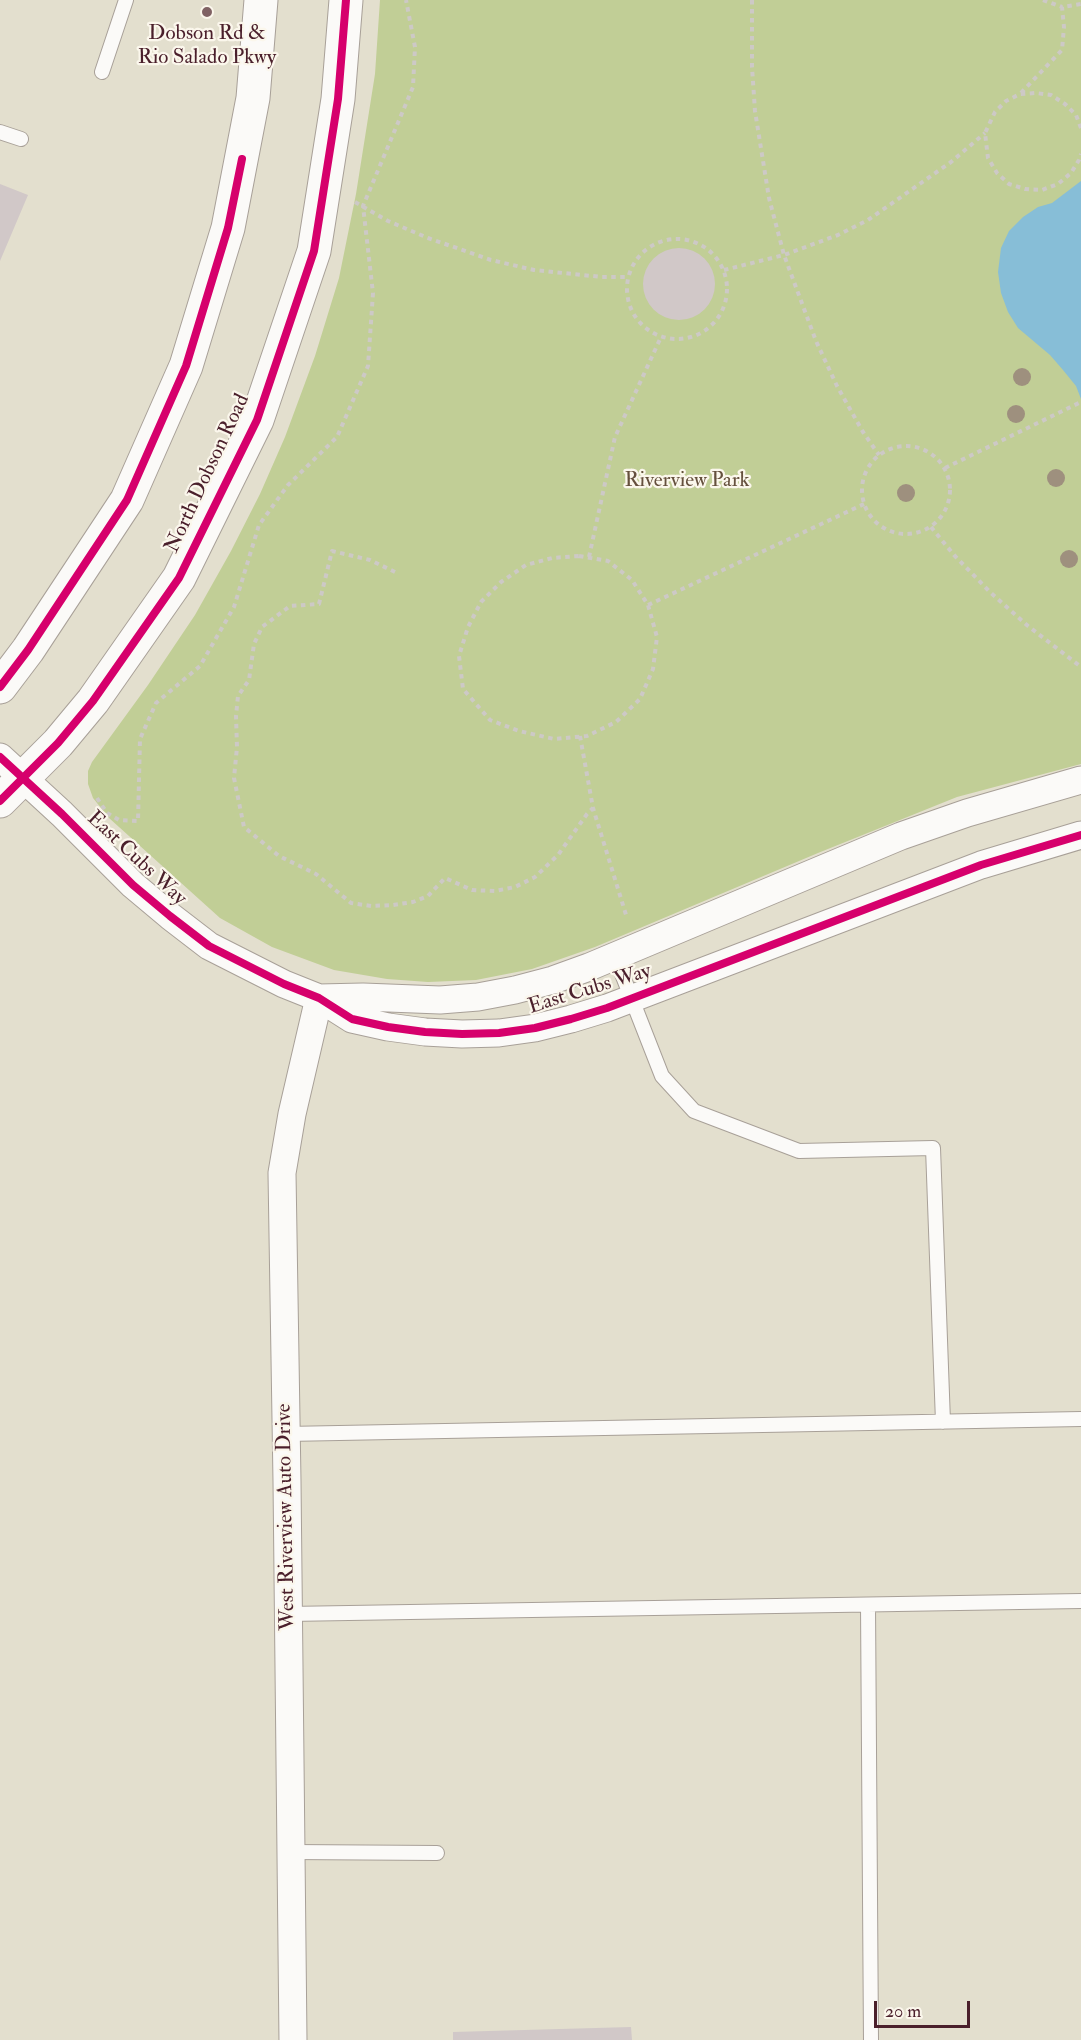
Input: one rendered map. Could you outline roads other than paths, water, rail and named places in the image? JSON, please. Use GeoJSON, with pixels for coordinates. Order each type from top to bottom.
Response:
{"type":"FeatureCollection","features":[{"type":"Feature","properties":{"kind":"main road"},"geometry":{"type":"LineString","coordinates":[[0,687],[28,650],[127,500],[186,366],[228,228],[253,98],[261,0]]}},
{"type":"Feature","properties":{"kind":"main road","name":"North Dobson Road"},"geometry":{"type":"LineString","coordinates":[[0,801],[11,768],[58,743],[93,701],[179,578],[258,420],[314,251],[338,99],[346,0]]}},
{"type":"Feature","properties":{"kind":"street","name":"East Cubs Way"},"geometry":{"type":"LineString","coordinates":[[11,768],[62,814],[133,885],[170,916],[219,951],[284,984],[318,998],[352,1019],[406,1030],[462,1034],[535,1028],[571,1019],[981,865],[1081,835]]}},
{"type":"Feature","properties":{"kind":"street","name":"East Cubs Way"},"geometry":{"type":"LineString","coordinates":[[318,998],[440,1000],[478,997],[553,980],[901,836],[967,813],[1081,780]]}},
{"type":"Feature","properties":{"kind":"street","name":"West Riverview Auto Drive"},"geometry":{"type":"LineString","coordinates":[[293,2040],[282,1173],[292,1114],[318,998]]}},
{"type":"Feature","properties":{"kind":"lane"},"geometry":{"type":"LineString","coordinates":[[102,72],[126,0]]}},
{"type":"Feature","properties":{"kind":"lane"},"geometry":{"type":"LineString","coordinates":[[0,132],[21,139]]}},
{"type":"Feature","properties":{"kind":"lane"},"geometry":{"type":"LineString","coordinates":[[615,956],[662,1076],[694,1111],[799,1151],[933,1148],[943,1422]]}},
{"type":"Feature","properties":{"kind":"lane"},"geometry":{"type":"LineString","coordinates":[[286,1434],[1081,1419]]}},
{"type":"Feature","properties":{"kind":"lane"},"geometry":{"type":"LineString","coordinates":[[288,1614],[1081,1601]]}},
{"type":"Feature","properties":{"kind":"lane"},"geometry":{"type":"LineString","coordinates":[[868,1605],[871,2040]]}},
{"type":"Feature","properties":{"kind":"lane"},"geometry":{"type":"LineString","coordinates":[[291,1852],[437,1853]]}},
{"type":"Feature","properties":{"kind":"water"},"geometry":{"type":"Polygon","coordinates":[[[1081,181],[1081,399],[1076,386],[1050,355],[1018,328],[1008,312],[1001,293],[998,272],[1001,248],[1009,231],[1023,217],[1038,207],[1052,203],[1081,181]]]}},
{"type":"Feature","properties":{"kind":"place","name":"Dobson Rd & Rio Salado Pkwy"},"geometry":{"type":"Point","coordinates":[207,12]}},
{"type":"Feature","properties":{"kind":"park label","name":"Riverview Park"},"geometry":{"type":"Point","coordinates":[687,481]}}]}
